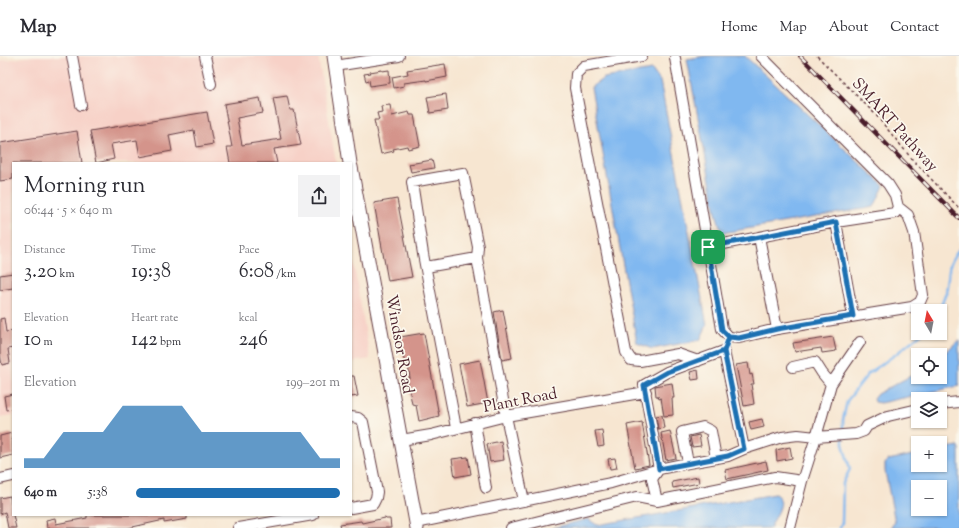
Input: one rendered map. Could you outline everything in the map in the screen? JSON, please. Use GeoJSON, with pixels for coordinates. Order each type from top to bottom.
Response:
{"type":"FeatureCollection","features":[{"type":"Feature","properties":{"kind":"main road"},"geometry":{"type":"LineString","coordinates":[[334,61],[350,162]]}},
{"type":"Feature","properties":{"kind":"main road","name":"Windsor Road"},"geometry":{"type":"LineString","coordinates":[[352,172],[416,526]]}},
{"type":"Feature","properties":{"kind":"street"},"geometry":{"type":"LineString","coordinates":[[72,56],[81,105]]}},
{"type":"Feature","properties":{"kind":"street"},"geometry":{"type":"LineString","coordinates":[[205,56],[211,84]]}},
{"type":"Feature","properties":{"kind":"street"},"geometry":{"type":"LineString","coordinates":[[334,61],[400,56]]}},
{"type":"Feature","properties":{"kind":"street"},"geometry":{"type":"LineString","coordinates":[[642,56],[584,66],[576,74],[575,88],[626,352],[631,360],[640,361],[678,354],[698,361]]}},
{"type":"Feature","properties":{"kind":"street"},"geometry":{"type":"LineString","coordinates":[[674,57],[722,330],[729,337],[739,338],[777,329],[912,307],[920,302],[923,296],[914,232],[908,215],[898,207],[895,195],[888,184],[761,56]]}},
{"type":"Feature","properties":{"kind":"street"},"geometry":{"type":"LineString","coordinates":[[456,428],[426,268],[412,182],[463,173],[478,247],[477,258],[506,416],[524,501]]}},
{"type":"Feature","properties":{"kind":"street"},"geometry":{"type":"LineString","coordinates":[[708,247],[836,222],[895,213],[898,207]]}},
{"type":"Feature","properties":{"kind":"street"},"geometry":{"type":"LineString","coordinates":[[836,222],[853,316]]}},
{"type":"Feature","properties":{"kind":"street"},"geometry":{"type":"LineString","coordinates":[[759,237],[777,329]]}},
{"type":"Feature","properties":{"kind":"street"},"geometry":{"type":"LineString","coordinates":[[426,268],[477,258]]}},
{"type":"Feature","properties":{"kind":"street"},"geometry":{"type":"LineString","coordinates":[[729,337],[724,351],[744,449]]}},
{"type":"Feature","properties":{"kind":"street"},"geometry":{"type":"LineString","coordinates":[[790,528],[830,384],[860,342]]}},
{"type":"Feature","properties":{"kind":"street"},"geometry":{"type":"LineString","coordinates":[[657,501],[652,479],[659,469],[644,385],[667,372],[724,351]]}},
{"type":"Feature","properties":{"kind":"street"},"geometry":{"type":"LineString","coordinates":[[793,367],[815,362],[830,384]]}},
{"type":"Feature","properties":{"kind":"street","name":"Plant Road"},"geometry":{"type":"LineString","coordinates":[[401,440],[506,416],[646,392]]}},
{"type":"Feature","properties":{"kind":"street"},"geometry":{"type":"LineString","coordinates":[[947,403],[959,402]]}},
{"type":"Feature","properties":{"kind":"street"},"geometry":{"type":"LineString","coordinates":[[416,526],[611,483],[659,469],[728,456],[744,449],[782,437],[798,435],[816,437],[856,434],[864,431],[867,426],[888,416],[911,410]]}},
{"type":"Feature","properties":{"kind":"street"},"geometry":{"type":"LineString","coordinates":[[352,417],[358,418],[364,422],[377,492],[373,504],[352,508]]}},
{"type":"Feature","properties":{"kind":"street"},"geometry":{"type":"LineString","coordinates":[[475,423],[486,488]]}},
{"type":"Feature","properties":{"kind":"street"},"geometry":{"type":"LineString","coordinates":[[688,463],[682,432],[703,427],[711,431],[716,458]]}},
{"type":"Feature","properties":{"kind":"street"},"geometry":{"type":"LineString","coordinates":[[0,479],[12,476]]}},
{"type":"Feature","properties":{"kind":"street"},"geometry":{"type":"LineString","coordinates":[[512,528],[637,497],[657,501],[776,477],[802,481]]}},
{"type":"Feature","properties":{"kind":"street"},"geometry":{"type":"LineString","coordinates":[[238,528],[307,516]]}},
{"type":"Feature","properties":{"kind":"path","name":"SMART Pathway"},"geometry":{"type":"LineString","coordinates":[[817,56],[875,114],[912,159],[959,208]]}},
{"type":"Feature","properties":{"kind":"shaded area"},"geometry":{"type":"Polygon","coordinates":[[[33,56],[318,56],[336,162],[12,162],[12,415],[0,417],[0,61],[33,56]]]}},
{"type":"Feature","properties":{"kind":"shaded area"},"geometry":{"type":"Polygon","coordinates":[[[352,255],[370,359],[352,362],[352,255]]]}},
{"type":"Feature","properties":{"kind":"water"},"geometry":{"type":"Polygon","coordinates":[[[707,56],[745,56],[884,186],[874,207],[722,233],[716,213],[687,59],[707,56]]]}},
{"type":"Feature","properties":{"kind":"water"},"geometry":{"type":"Polygon","coordinates":[[[652,70],[660,81],[707,325],[700,340],[652,349],[637,343],[591,87],[604,78],[652,70]]]}},
{"type":"Feature","properties":{"kind":"water"},"geometry":{"type":"Polygon","coordinates":[[[959,340],[959,386],[931,392],[911,392],[911,396],[880,403],[874,402],[873,399],[877,394],[911,376],[911,384],[947,384],[947,351],[959,340]]]}},
{"type":"Feature","properties":{"kind":"water"},"geometry":{"type":"Polygon","coordinates":[[[959,446],[959,527],[890,528],[895,522],[885,471],[885,464],[888,460],[911,455],[911,472],[947,472],[947,448],[959,446]]]}},
{"type":"Feature","properties":{"kind":"water"},"geometry":{"type":"Polygon","coordinates":[[[775,494],[781,501],[779,510],[771,528],[552,528],[588,519],[597,525],[775,494]]]}},
{"type":"Feature","properties":{"kind":"building"},"geometry":{"type":"Polygon","coordinates":[[[445,64],[447,77],[404,83],[404,86],[394,88],[392,77],[408,74],[407,70],[445,64]]]}},
{"type":"Feature","properties":{"kind":"building"},"geometry":{"type":"Polygon","coordinates":[[[389,70],[390,83],[370,86],[369,80],[366,81],[364,74],[389,70]]]}},
{"type":"Feature","properties":{"kind":"building"},"geometry":{"type":"Polygon","coordinates":[[[446,94],[448,110],[430,113],[427,97],[446,94]]]}},
{"type":"Feature","properties":{"kind":"building"},"geometry":{"type":"Polygon","coordinates":[[[287,96],[290,110],[294,110],[301,145],[274,149],[277,162],[230,162],[227,147],[232,147],[224,104],[260,98],[263,113],[237,118],[242,145],[281,139],[273,98],[287,96]]]}},
{"type":"Feature","properties":{"kind":"building"},"geometry":{"type":"Polygon","coordinates":[[[390,105],[392,116],[409,112],[410,115],[414,115],[420,146],[408,149],[407,146],[393,149],[394,151],[381,154],[374,120],[379,120],[377,113],[382,112],[381,106],[390,105]]]}},
{"type":"Feature","properties":{"kind":"building"},"geometry":{"type":"Polygon","coordinates":[[[207,112],[213,144],[197,147],[194,130],[169,135],[172,151],[140,157],[137,140],[111,144],[114,159],[96,162],[90,131],[207,112]]]}},
{"type":"Feature","properties":{"kind":"building"},"geometry":{"type":"Polygon","coordinates":[[[77,131],[82,162],[12,162],[12,179],[0,181],[0,143],[77,131]]]}},
{"type":"Feature","properties":{"kind":"building"},"geometry":{"type":"Polygon","coordinates":[[[432,160],[434,168],[411,172],[409,164],[432,160]]]}},
{"type":"Feature","properties":{"kind":"building"},"geometry":{"type":"Polygon","coordinates":[[[397,199],[412,277],[388,281],[374,203],[397,199]]]}},
{"type":"Feature","properties":{"kind":"building"},"geometry":{"type":"Polygon","coordinates":[[[12,273],[12,288],[0,290],[0,275],[12,273]]]}},
{"type":"Feature","properties":{"kind":"building"},"geometry":{"type":"Polygon","coordinates":[[[503,310],[512,358],[502,360],[494,312],[503,310]]]}},
{"type":"Feature","properties":{"kind":"building"},"geometry":{"type":"Polygon","coordinates":[[[4,318],[6,332],[12,331],[12,348],[8,349],[10,363],[2,365],[0,354],[0,319],[4,318]]]}},
{"type":"Feature","properties":{"kind":"building"},"geometry":{"type":"Polygon","coordinates":[[[424,333],[439,416],[419,421],[416,405],[412,404],[407,378],[410,378],[408,365],[405,365],[400,337],[424,333]]]}},
{"type":"Feature","properties":{"kind":"building"},"geometry":{"type":"Polygon","coordinates":[[[833,337],[836,351],[822,353],[821,348],[795,352],[793,343],[833,337]]]}},
{"type":"Feature","properties":{"kind":"building"},"geometry":{"type":"Polygon","coordinates":[[[480,360],[488,403],[467,407],[459,364],[480,360]]]}},
{"type":"Feature","properties":{"kind":"building"},"geometry":{"type":"Polygon","coordinates":[[[748,363],[750,375],[752,374],[754,384],[751,384],[754,404],[744,406],[736,365],[748,363]]]}},
{"type":"Feature","properties":{"kind":"building"},"geometry":{"type":"Polygon","coordinates":[[[698,370],[699,379],[692,380],[690,372],[698,370]]]}},
{"type":"Feature","properties":{"kind":"building"},"geometry":{"type":"Polygon","coordinates":[[[352,376],[354,376],[358,396],[352,397],[352,376]]]}},
{"type":"Feature","properties":{"kind":"building"},"geometry":{"type":"Polygon","coordinates":[[[672,383],[674,398],[672,398],[673,415],[664,416],[661,398],[659,399],[658,396],[656,396],[655,386],[672,383]]]}},
{"type":"Feature","properties":{"kind":"building"},"geometry":{"type":"Polygon","coordinates":[[[12,394],[12,409],[6,410],[4,396],[12,394]]]}},
{"type":"Feature","properties":{"kind":"building"},"geometry":{"type":"Polygon","coordinates":[[[662,415],[664,428],[658,429],[656,416],[662,415]]]}},
{"type":"Feature","properties":{"kind":"building"},"geometry":{"type":"Polygon","coordinates":[[[762,419],[764,427],[751,430],[749,422],[762,419]]]}},
{"type":"Feature","properties":{"kind":"building"},"geometry":{"type":"Polygon","coordinates":[[[642,422],[649,465],[635,468],[627,425],[642,422]]]}},
{"type":"Feature","properties":{"kind":"building"},"geometry":{"type":"Polygon","coordinates":[[[602,430],[604,446],[598,447],[595,431],[602,430]]]}},
{"type":"Feature","properties":{"kind":"building"},"geometry":{"type":"Polygon","coordinates":[[[670,431],[676,458],[666,460],[661,433],[670,431]]]}},
{"type":"Feature","properties":{"kind":"building"},"geometry":{"type":"Polygon","coordinates":[[[12,433],[12,455],[0,458],[0,436],[12,433]]]}},
{"type":"Feature","properties":{"kind":"building"},"geometry":{"type":"Polygon","coordinates":[[[699,435],[701,446],[692,447],[690,437],[699,435]]]}},
{"type":"Feature","properties":{"kind":"building"},"geometry":{"type":"Polygon","coordinates":[[[501,441],[504,460],[490,462],[487,444],[501,441]]]}},
{"type":"Feature","properties":{"kind":"building"},"geometry":{"type":"Polygon","coordinates":[[[790,447],[792,458],[777,461],[776,450],[790,447]]]}},
{"type":"Feature","properties":{"kind":"building"},"geometry":{"type":"Polygon","coordinates":[[[468,457],[471,474],[455,477],[452,459],[468,457]]]}},
{"type":"Feature","properties":{"kind":"building"},"geometry":{"type":"Polygon","coordinates":[[[615,458],[617,468],[610,469],[608,459],[615,458]]]}},
{"type":"Feature","properties":{"kind":"building"},"geometry":{"type":"Polygon","coordinates":[[[766,461],[768,470],[727,479],[725,470],[766,461]]]}},
{"type":"Feature","properties":{"kind":"building"},"geometry":{"type":"Polygon","coordinates":[[[698,477],[699,483],[673,488],[672,482],[698,477]]]}},
{"type":"Feature","properties":{"kind":"building"},"geometry":{"type":"Polygon","coordinates":[[[10,496],[12,516],[16,528],[8,528],[5,512],[0,514],[0,498],[10,496]]]}},
{"type":"Feature","properties":{"kind":"building"},"geometry":{"type":"Polygon","coordinates":[[[87,516],[187,516],[187,519],[164,523],[164,520],[128,528],[47,528],[46,520],[55,518],[56,524],[87,518],[87,516]]]}},
{"type":"Feature","properties":{"kind":"building"},"geometry":{"type":"Polygon","coordinates":[[[385,518],[390,519],[391,528],[341,528],[340,524],[361,521],[362,523],[385,518]]]}},
{"type":"Feature","properties":{"kind":"waterway"},"geometry":{"type":"LineString","coordinates":[[942,304],[946,293],[950,264],[959,249]]}},
{"type":"Feature","properties":{"kind":"waterway"},"geometry":{"type":"LineString","coordinates":[[843,432],[843,420],[847,401],[868,374],[913,340]]}},
{"type":"Feature","properties":{"kind":"waterway"},"geometry":{"type":"LineString","coordinates":[[839,528],[842,523],[843,483],[850,469],[843,444],[843,437]]}},
{"type":"Feature","properties":{"kind":"railway"},"geometry":{"type":"LineString","coordinates":[[800,56],[959,218]]}},
{"type":"Feature","properties":{"kind":"route"},"geometry":{"type":"LineString","coordinates":[[708,247],[722,330],[729,337],[724,351],[667,372],[644,385],[659,469],[728,456],[744,449],[724,351],[729,337],[739,338],[777,329],[853,316],[836,222],[708,247]]}}]}
